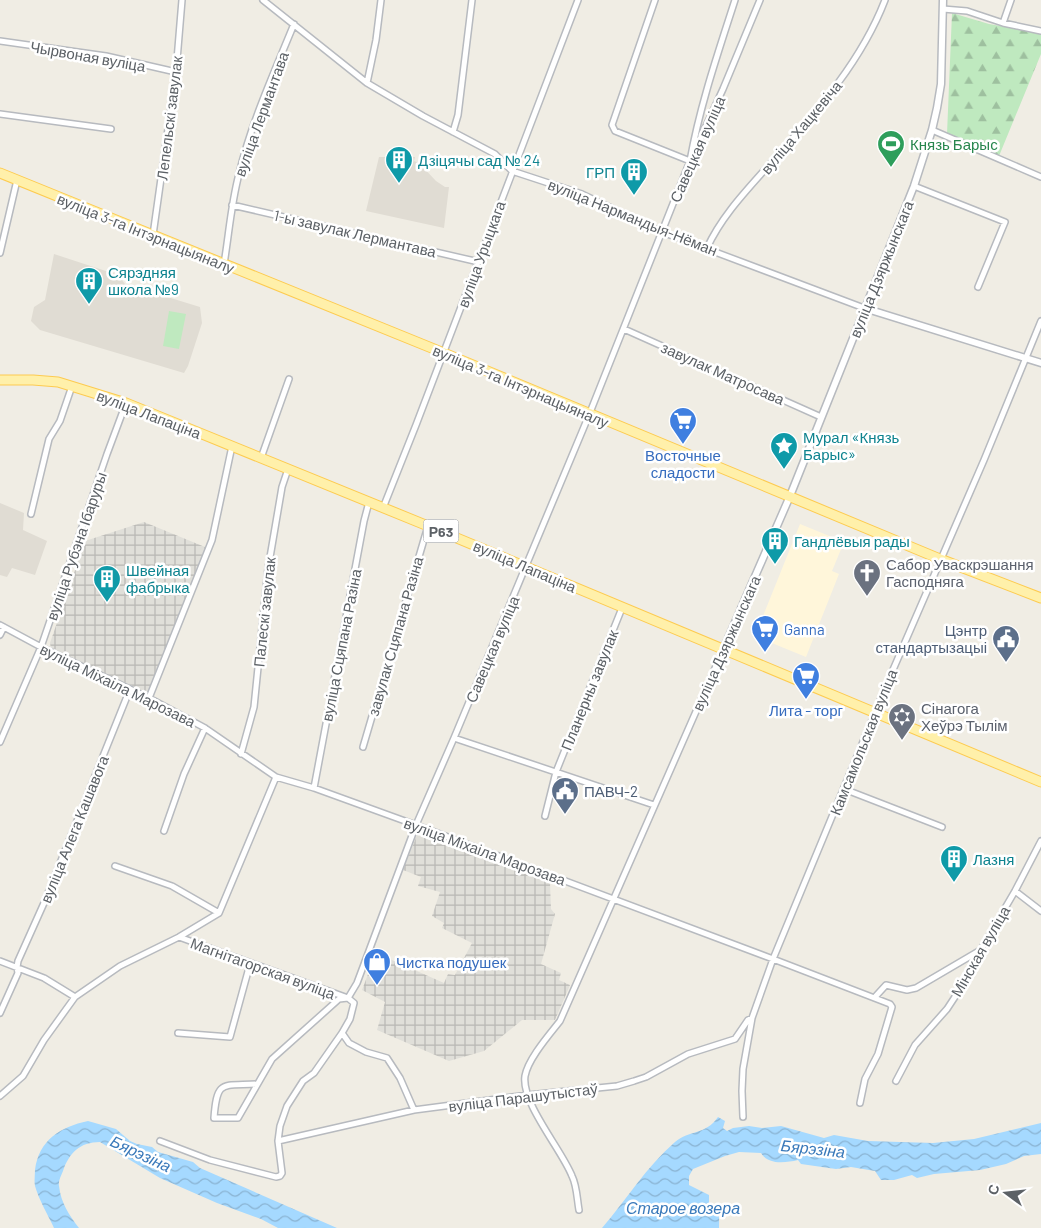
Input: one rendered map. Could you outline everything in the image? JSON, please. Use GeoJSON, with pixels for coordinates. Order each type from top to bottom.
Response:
{"type":"FeatureCollection","features":[{"type":"Feature","properties":{"kind":"main road","name":"вуліца 3-га Інтэрнацыяналу"},"geometry":{"type":"LineString","coordinates":[[0,173],[444,353],[940,559],[1041,598]]}},
{"type":"Feature","properties":{"kind":"main road","name":"вуліца Лапаціна"},"geometry":{"type":"LineString","coordinates":[[0,380],[46,381],[72,386],[126,403],[526,566],[622,608],[1041,782]]}},
{"type":"Feature","properties":{"kind":"street","name":"Лепельскі завулак"},"geometry":{"type":"LineString","coordinates":[[153,235],[176,72],[182,0]]}},
{"type":"Feature","properties":{"kind":"street","name":"вуліца Нармандыя-Нёман"},"geometry":{"type":"LineString","coordinates":[[264,0],[367,83],[496,154],[512,171],[582,194],[662,232],[864,308],[1041,363]]}},
{"type":"Feature","properties":{"kind":"street"},"geometry":{"type":"LineString","coordinates":[[367,83],[376,40],[381,0]]}},
{"type":"Feature","properties":{"kind":"street"},"geometry":{"type":"LineString","coordinates":[[453,132],[458,115],[472,0]]}},
{"type":"Feature","properties":{"kind":"street","name":"вуліца Урыцкага"},"geometry":{"type":"LineString","coordinates":[[383,508],[578,0]]}},
{"type":"Feature","properties":{"kind":"street"},"geometry":{"type":"LineString","coordinates":[[655,0],[612,128],[634,140],[690,161],[705,93],[735,0]]}},
{"type":"Feature","properties":{"kind":"street","name":"Савецкая вуліца"},"geometry":{"type":"LineString","coordinates":[[348,998],[358,983],[416,825],[589,414],[690,161],[723,89],[760,0]]}},
{"type":"Feature","properties":{"kind":"street","name":"вуліца Хацкевіча"},"geometry":{"type":"LineString","coordinates":[[707,248],[716,228],[740,198],[807,123],[851,66],[877,22],[885,0]]}},
{"type":"Feature","properties":{"kind":"street","name":"вуліца Дзяржынскага"},"geometry":{"type":"LineString","coordinates":[[579,1210],[573,1177],[528,1095],[525,1076],[531,1060],[560,1021],[723,650],[790,496],[914,186],[932,130],[941,84],[943,0]]}},
{"type":"Feature","properties":{"kind":"street"},"geometry":{"type":"LineString","coordinates":[[1003,23],[1012,0]]}},
{"type":"Feature","properties":{"kind":"street"},"geometry":{"type":"LineString","coordinates":[[943,9],[978,14],[1003,23],[1041,31]]}},
{"type":"Feature","properties":{"kind":"street","name":"вуліца Лермантава"},"geometry":{"type":"LineString","coordinates":[[224,264],[232,204],[239,172],[257,116],[294,24]]}},
{"type":"Feature","properties":{"kind":"street","name":"Чырвоная вуліца"},"geometry":{"type":"LineString","coordinates":[[0,41],[106,56],[176,72]]}},
{"type":"Feature","properties":{"kind":"street"},"geometry":{"type":"LineString","coordinates":[[0,114],[110,129]]}},
{"type":"Feature","properties":{"kind":"street"},"geometry":{"type":"LineString","coordinates":[[932,130],[1041,177]]}},
{"type":"Feature","properties":{"kind":"street"},"geometry":{"type":"LineString","coordinates":[[0,253],[17,180]]}},
{"type":"Feature","properties":{"kind":"street"},"geometry":{"type":"LineString","coordinates":[[914,186],[1005,222],[978,288]]}},
{"type":"Feature","properties":{"kind":"street","name":"1-ы завулак Лермантава"},"geometry":{"type":"LineString","coordinates":[[232,204],[478,262]]}},
{"type":"Feature","properties":{"kind":"street","name":"Камсамольская вуліца"},"geometry":{"type":"LineString","coordinates":[[743,1117],[743,1069],[752,1018],[773,959],[874,713],[984,460],[1041,321]]}},
{"type":"Feature","properties":{"kind":"street","name":"завулак Матросава"},"geometry":{"type":"LineString","coordinates":[[624,329],[822,418]]}},
{"type":"Feature","properties":{"kind":"street"},"geometry":{"type":"LineString","coordinates":[[261,458],[289,378]]}},
{"type":"Feature","properties":{"kind":"street"},"geometry":{"type":"LineString","coordinates":[[31,514],[49,440],[60,421],[72,386]]}},
{"type":"Feature","properties":{"kind":"street","name":"вуліца Рубэна Ібаруры"},"geometry":{"type":"LineString","coordinates":[[0,742],[41,647],[126,403]]}},
{"type":"Feature","properties":{"kind":"street"},"geometry":{"type":"LineString","coordinates":[[149,698],[212,540],[232,446]]}},
{"type":"Feature","properties":{"kind":"street","name":"Палескі завулак"},"geometry":{"type":"LineString","coordinates":[[241,754],[254,707],[268,570],[282,487],[288,469]]}},
{"type":"Feature","properties":{"kind":"street","name":"вуліца Сцяпана Разіна"},"geometry":{"type":"LineString","coordinates":[[314,788],[369,502]]}},
{"type":"Feature","properties":{"kind":"street","name":"завулак Сцяпана Разіна"},"geometry":{"type":"LineString","coordinates":[[363,747],[428,526]]}},
{"type":"Feature","properties":{"kind":"street","name":"Планерны завулак"},"geometry":{"type":"LineString","coordinates":[[545,816],[556,772],[622,608]]}},
{"type":"Feature","properties":{"kind":"street"},"geometry":{"type":"LineString","coordinates":[[0,635],[2,626]]}},
{"type":"Feature","properties":{"kind":"street","name":"вуліца Міхаіла Марозава"},"geometry":{"type":"LineString","coordinates":[[2,626],[41,647],[149,698],[205,728],[276,777],[314,788],[416,825],[890,1004],[892,1007],[878,1054],[865,1079],[860,1103]]}},
{"type":"Feature","properties":{"kind":"street","name":"вуліца Алега Кашавога"},"geometry":{"type":"LineString","coordinates":[[0,1013],[18,973],[17,967],[130,690]]}},
{"type":"Feature","properties":{"kind":"street"},"geometry":{"type":"LineString","coordinates":[[164,831],[184,774],[205,728]]}},
{"type":"Feature","properties":{"kind":"street"},"geometry":{"type":"LineString","coordinates":[[454,738],[654,804]]}},
{"type":"Feature","properties":{"kind":"street"},"geometry":{"type":"LineString","coordinates":[[0,1096],[23,1076],[44,1040],[75,997],[120,966],[179,938],[219,913],[276,777]]}},
{"type":"Feature","properties":{"kind":"street"},"geometry":{"type":"LineString","coordinates":[[844,789],[942,827]]}},
{"type":"Feature","properties":{"kind":"street","name":"Мінская вуліца"},"geometry":{"type":"LineString","coordinates":[[896,1081],[915,1045],[947,1009],[968,976],[1041,841]]}},
{"type":"Feature","properties":{"kind":"street"},"geometry":{"type":"LineString","coordinates":[[115,866],[172,886],[219,913]]}},
{"type":"Feature","properties":{"kind":"street"},"geometry":{"type":"LineString","coordinates":[[1015,892],[1041,911]]}},
{"type":"Feature","properties":{"kind":"street","name":"Магнітагорская вуліца"},"geometry":{"type":"LineString","coordinates":[[179,938],[348,998]]}},
{"type":"Feature","properties":{"kind":"street"},"geometry":{"type":"LineString","coordinates":[[875,997],[886,986],[907,990],[916,988],[980,951]]}},
{"type":"Feature","properties":{"kind":"street"},"geometry":{"type":"LineString","coordinates":[[0,961],[44,978],[75,997]]}},
{"type":"Feature","properties":{"kind":"street"},"geometry":{"type":"LineString","coordinates":[[178,1033],[230,1037],[250,964]]}},
{"type":"Feature","properties":{"kind":"street"},"geometry":{"type":"LineString","coordinates":[[160,1141],[210,1160],[280,1176],[282,1173],[278,1141],[280,1126],[287,1106],[303,1080],[314,1073],[342,1033],[350,1018],[354,1003],[348,998],[339,999],[272,1059],[238,1118],[214,1118],[217,1094],[220,1089],[224,1086],[257,1084]]}},
{"type":"Feature","properties":{"kind":"street","name":"вуліца Парашутыстаў"},"geometry":{"type":"LineString","coordinates":[[278,1141],[414,1110],[528,1095],[617,1086],[646,1077],[688,1054],[735,1039],[748,1020],[752,1018]]}},
{"type":"Feature","properties":{"kind":"street"},"geometry":{"type":"LineString","coordinates":[[342,1033],[349,1043],[366,1052],[387,1058],[400,1078],[414,1110]]}},
{"type":"Feature","properties":{"kind":"shaded area"},"geometry":{"type":"Polygon","coordinates":[[[379,157],[415,157],[414,161],[419,163],[436,181],[445,187],[449,187],[444,228],[366,211],[379,157]]]}},
{"type":"Feature","properties":{"kind":"shaded area"},"geometry":{"type":"Polygon","coordinates":[[[54,254],[118,275],[125,284],[200,307],[202,323],[184,373],[40,330],[31,321],[34,307],[45,300],[54,254]]]}},
{"type":"Feature","properties":{"kind":"shaded area"},"geometry":{"type":"Polygon","coordinates":[[[0,503],[24,513],[23,530],[47,541],[35,575],[12,568],[7,577],[0,575],[0,503]]]}},
{"type":"Feature","properties":{"kind":"shaded area"},"geometry":{"type":"Polygon","coordinates":[[[144,522],[205,547],[204,557],[148,693],[51,649],[50,643],[85,541],[144,522]]]}},
{"type":"Feature","properties":{"kind":"shaded area"},"geometry":{"type":"Polygon","coordinates":[[[800,524],[844,542],[832,571],[839,574],[806,657],[755,636],[800,524]]]}},
{"type":"Feature","properties":{"kind":"shaded area"},"geometry":{"type":"Polygon","coordinates":[[[417,835],[550,883],[551,909],[555,914],[541,964],[561,973],[559,980],[570,985],[555,1020],[522,1020],[484,1051],[449,1061],[377,1030],[385,1002],[362,990],[376,953],[444,983],[448,974],[455,975],[472,943],[442,928],[444,923],[432,916],[440,892],[418,886],[421,877],[403,870],[417,835]]]}},
{"type":"Feature","properties":{"kind":"green space"},"geometry":{"type":"Polygon","coordinates":[[[952,13],[989,24],[1041,33],[1041,54],[999,156],[947,134],[952,13]]]}},
{"type":"Feature","properties":{"kind":"green space"},"geometry":{"type":"Polygon","coordinates":[[[169,311],[186,314],[179,349],[163,346],[169,311]]]}},
{"type":"Feature","properties":{"kind":"water"},"geometry":{"type":"Polygon","coordinates":[[[718,1117],[725,1121],[723,1128],[727,1131],[733,1128],[749,1126],[762,1128],[781,1126],[824,1138],[834,1135],[868,1141],[933,1143],[974,1139],[1041,1123],[1041,1154],[1024,1156],[1006,1164],[980,1170],[934,1174],[917,1178],[912,1175],[894,1180],[881,1180],[875,1171],[851,1167],[836,1169],[801,1164],[798,1160],[777,1162],[768,1160],[761,1153],[739,1152],[693,1169],[689,1176],[689,1185],[709,1195],[709,1206],[717,1212],[719,1228],[602,1228],[646,1173],[675,1142],[680,1138],[703,1130],[718,1117]]]}},
{"type":"Feature","properties":{"kind":"water","name":"Бярэзіна"},"geometry":{"type":"Polygon","coordinates":[[[88,1121],[116,1129],[130,1141],[137,1144],[152,1147],[158,1152],[193,1162],[200,1168],[337,1228],[278,1228],[261,1219],[217,1203],[160,1178],[100,1142],[81,1146],[76,1150],[68,1159],[59,1180],[60,1192],[64,1203],[79,1228],[54,1228],[35,1186],[37,1160],[52,1136],[68,1127],[88,1121]]]}},
{"type":"Feature","properties":{"kind":"place","name":"Князь Барыс"},"geometry":{"type":"Point","coordinates":[891,168]}},
{"type":"Feature","properties":{"kind":"place","name":"Дзіцячы сад № 24"},"geometry":{"type":"Point","coordinates":[399,184]}},
{"type":"Feature","properties":{"kind":"place","name":"ГРП"},"geometry":{"type":"Point","coordinates":[634,196]}},
{"type":"Feature","properties":{"kind":"place","name":"Сярэдняя школа №9"},"geometry":{"type":"Point","coordinates":[89,305]}},
{"type":"Feature","properties":{"kind":"place","name":"Восточные сладости"},"geometry":{"type":"Point","coordinates":[683,445]}},
{"type":"Feature","properties":{"kind":"place","name":"Мурал «Князь Барыс»"},"geometry":{"type":"Point","coordinates":[784,470]}},
{"type":"Feature","properties":{"kind":"place","name":"Гандлёвыя рады"},"geometry":{"type":"Point","coordinates":[775,565]}},
{"type":"Feature","properties":{"kind":"place","name":"Сабор Уваскрэшання Гасподняга"},"geometry":{"type":"Point","coordinates":[867,597]}},
{"type":"Feature","properties":{"kind":"place","name":"Швейная фабрыка"},"geometry":{"type":"Point","coordinates":[107,603]}},
{"type":"Feature","properties":{"kind":"place","name":"Ganna"},"geometry":{"type":"Point","coordinates":[765,653]}},
{"type":"Feature","properties":{"kind":"place","name":"Цэнтр стандартызацыі"},"geometry":{"type":"Point","coordinates":[1006,663]}},
{"type":"Feature","properties":{"kind":"place","name":"Лита - торг"},"geometry":{"type":"Point","coordinates":[806,700]}},
{"type":"Feature","properties":{"kind":"place","name":"Сінагога Хеўрэ Тылім"},"geometry":{"type":"Point","coordinates":[902,741]}},
{"type":"Feature","properties":{"kind":"place","name":"ПАВЧ-2"},"geometry":{"type":"Point","coordinates":[565,815]}},
{"type":"Feature","properties":{"kind":"place","name":"Лазня"},"geometry":{"type":"Point","coordinates":[954,883]}},
{"type":"Feature","properties":{"kind":"place","name":"Чистка подушек"},"geometry":{"type":"Point","coordinates":[377,986]}},
{"type":"Feature","properties":{"kind":"water label","name":"Старое возера"},"geometry":{"type":"Point","coordinates":[683,1207]}}]}
